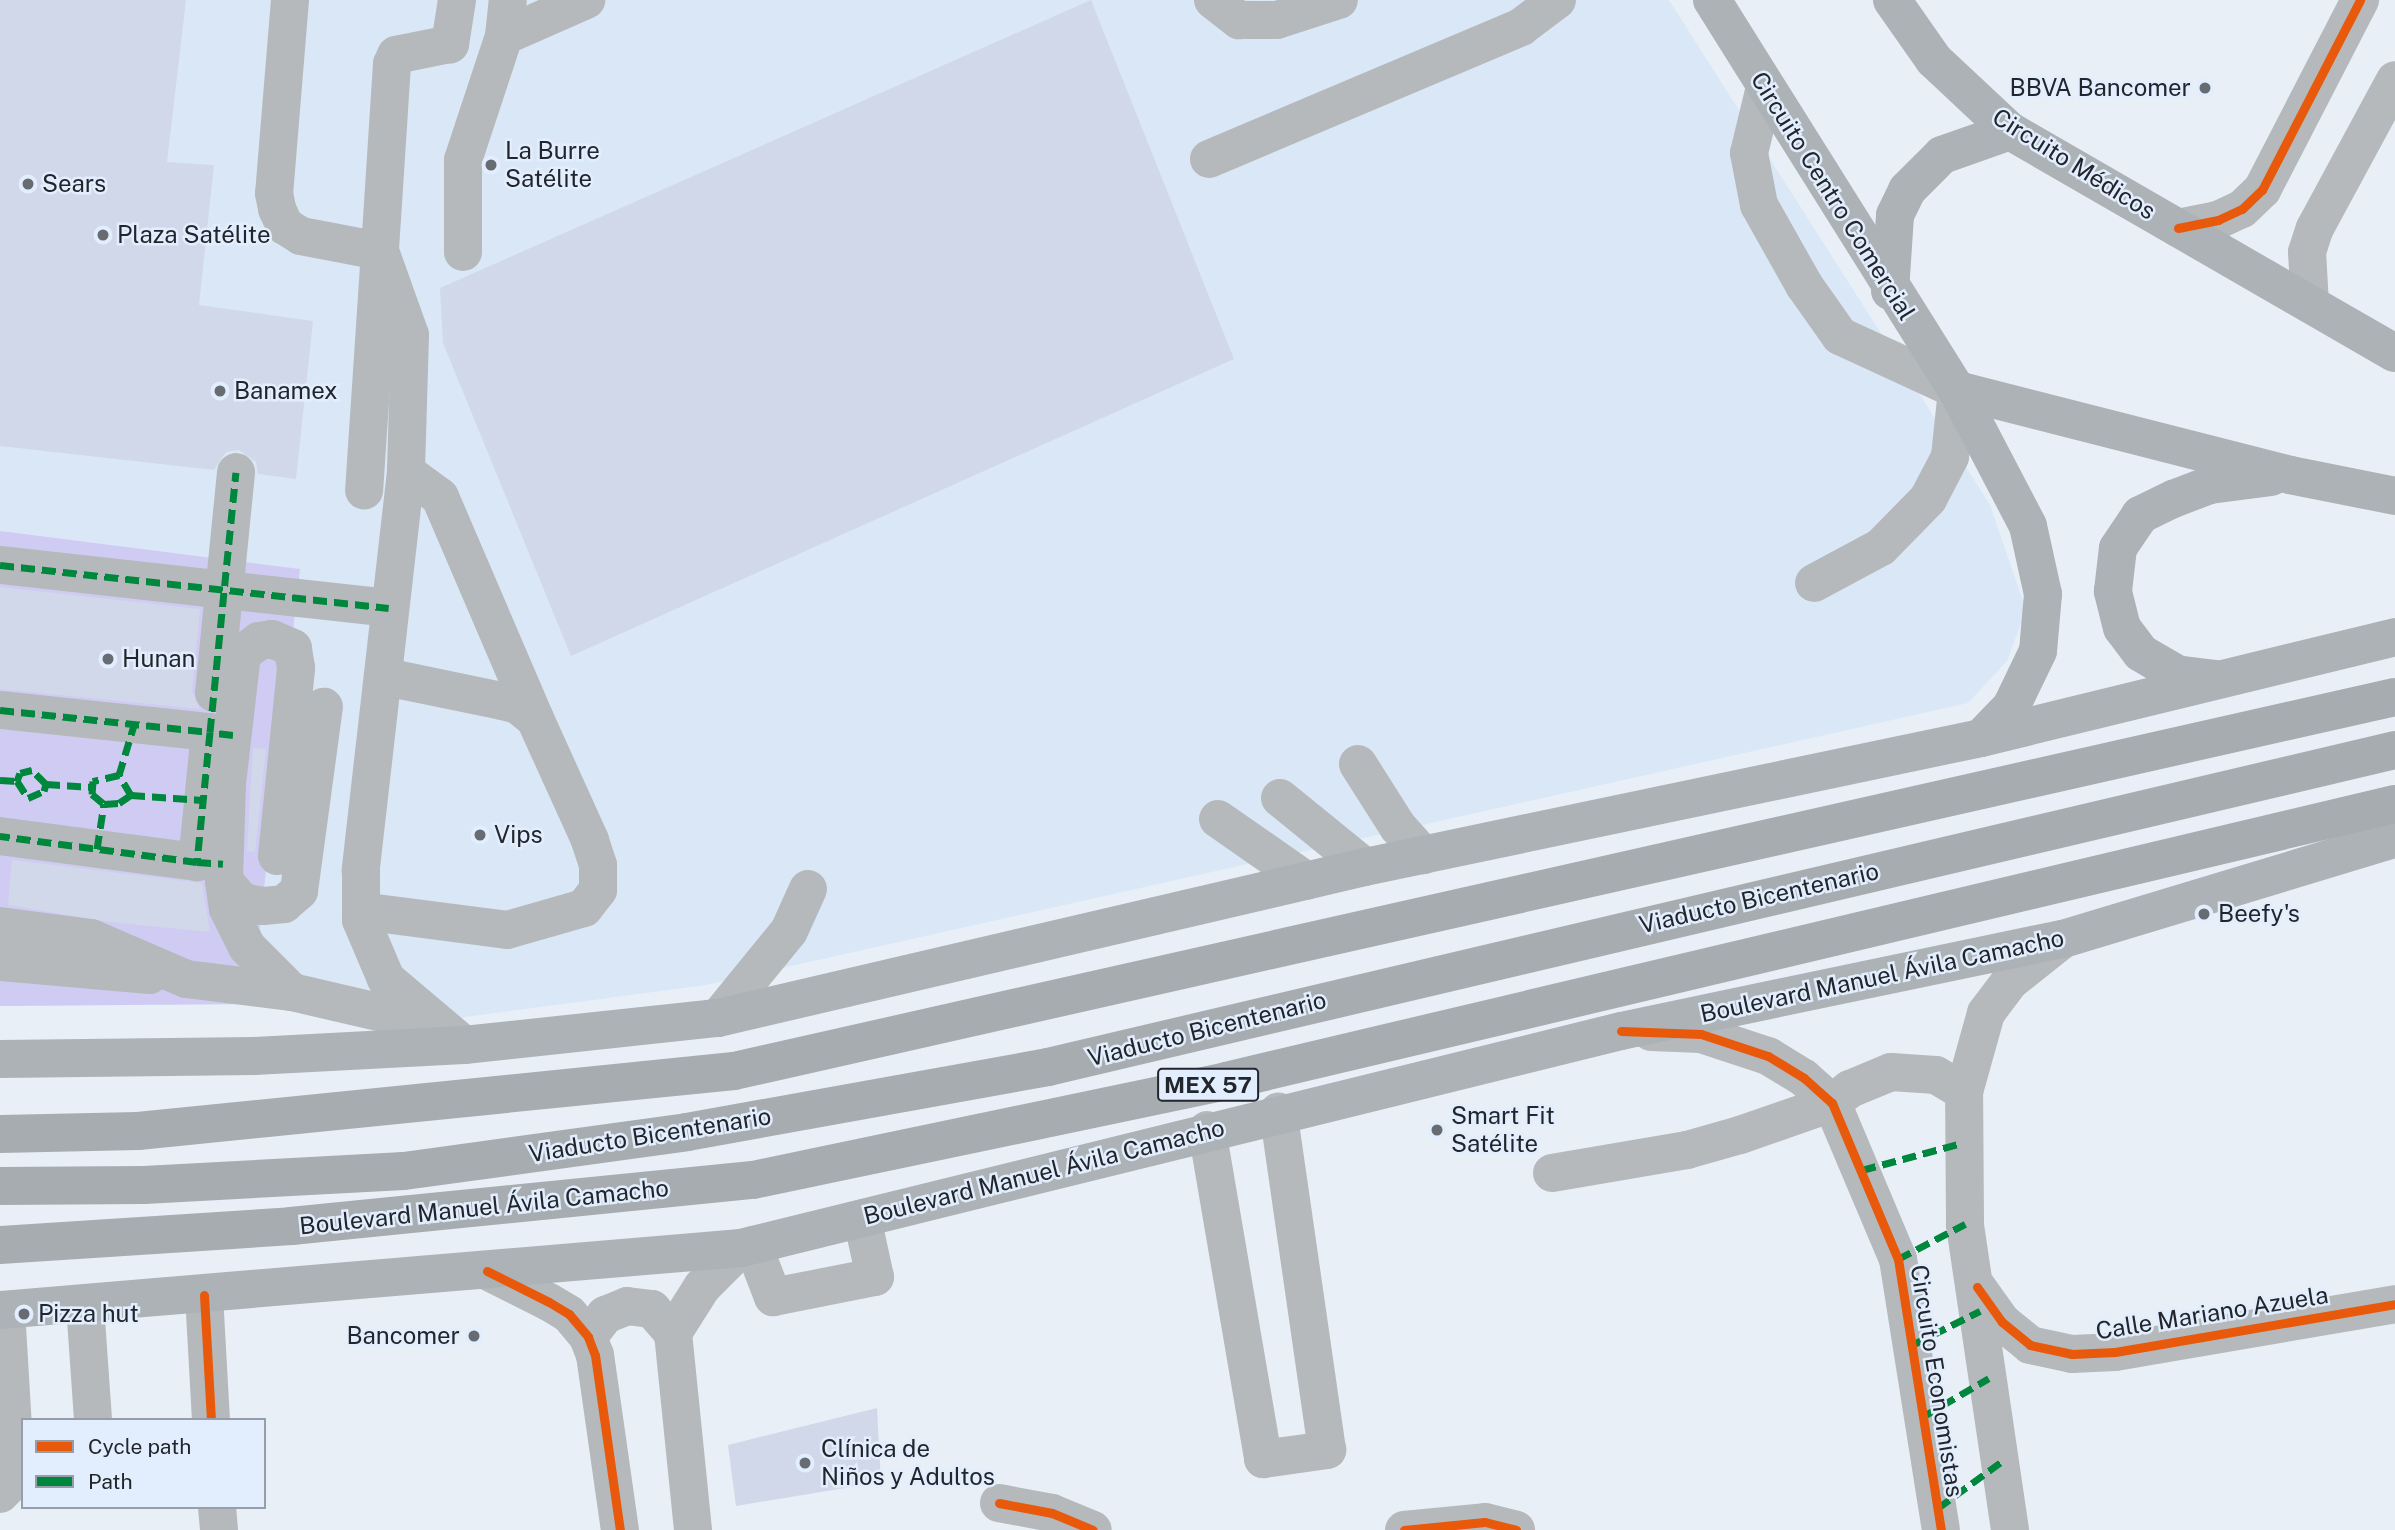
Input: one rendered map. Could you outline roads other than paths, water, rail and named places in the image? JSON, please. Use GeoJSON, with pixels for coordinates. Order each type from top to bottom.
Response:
{"type":"FeatureCollection","features":[{"type":"Feature","properties":{"kind":"highway"},"geometry":{"type":"LineString","coordinates":[[0,1134],[138,1131],[734,1071],[2395,697]]}},
{"type":"Feature","properties":{"kind":"highway","name":"Viaducto Bicentenario"},"geometry":{"type":"LineString","coordinates":[[0,1186],[144,1185],[404,1171],[687,1132],[1048,1067],[2395,750]]}},
{"type":"Feature","properties":{"kind":"highway","name":"Boulevard Manuel Ávila Camacho"},"geometry":{"type":"LineString","coordinates":[[0,1245],[290,1226],[753,1180],[1226,1082],[2395,804]]}},
{"type":"Feature","properties":{"kind":"main road","name":"Circuito Centro Comercial"},"geometry":{"type":"LineString","coordinates":[[1712,0],[1890,291],[1956,390],[2028,526],[2043,594],[2032,670],[2011,707],[1981,738]]}},
{"type":"Feature","properties":{"kind":"main road","name":"Circuito Médicos"},"geometry":{"type":"LineString","coordinates":[[1892,0],[1934,60],[2010,131],[2395,353]]}},
{"type":"Feature","properties":{"kind":"main road"},"geometry":{"type":"LineString","coordinates":[[1890,291],[1895,215],[1907,190],[1942,155],[2010,131]]}},
{"type":"Feature","properties":{"kind":"main road"},"geometry":{"type":"LineString","coordinates":[[1956,390],[2290,475],[2395,496]]}},
{"type":"Feature","properties":{"kind":"main road"},"geometry":{"type":"LineString","coordinates":[[2228,681],[2177,674],[2141,653],[2122,628],[2113,591],[2118,548],[2140,515],[2173,499],[2210,485],[2290,475]]}},
{"type":"Feature","properties":{"kind":"main road"},"geometry":{"type":"LineString","coordinates":[[0,1059],[254,1056],[453,1036],[718,1018],[1365,867],[1981,738],[2228,681],[2395,637]]}},
{"type":"Feature","properties":{"kind":"main road","name":"Boulevard Manuel Ávila Camacho"},"geometry":{"type":"LineString","coordinates":[[3,1310],[747,1247],[1278,1112],[1621,1031],[2063,939],[2395,839]]}},
{"type":"Feature","properties":{"kind":"street"},"geometry":{"type":"LineString","coordinates":[[290,0],[274,193],[277,209],[285,226],[301,236],[380,251]]}},
{"type":"Feature","properties":{"kind":"street"},"geometry":{"type":"LineString","coordinates":[[364,490],[392,64],[396,55],[450,44],[457,0]]}},
{"type":"Feature","properties":{"kind":"street"},"geometry":{"type":"LineString","coordinates":[[463,252],[463,160],[506,18],[586,0]]}},
{"type":"Feature","properties":{"kind":"street"},"geometry":{"type":"LineString","coordinates":[[1213,0],[1239,20],[1277,20],[1339,0]]}},
{"type":"Feature","properties":{"kind":"street"},"geometry":{"type":"LineString","coordinates":[[1209,159],[1521,27],[1558,0]]}},
{"type":"Feature","properties":{"kind":"street","name":"Circuito Médicos"},"geometry":{"type":"LineString","coordinates":[[2178,228],[2218,220],[2242,209],[2262,190],[2360,0]]}},
{"type":"Feature","properties":{"kind":"street"},"geometry":{"type":"LineString","coordinates":[[2310,304],[2307,252],[2315,228],[2395,80]]}},
{"type":"Feature","properties":{"kind":"street"},"geometry":{"type":"LineString","coordinates":[[1765,87],[1749,153],[1759,205],[1804,285],[1840,336],[1956,390],[1950,457],[1928,499],[1881,547],[1814,583]]}},
{"type":"Feature","properties":{"kind":"street"},"geometry":{"type":"LineString","coordinates":[[380,251],[410,335],[406,472],[389,608],[386,677],[361,870],[361,911],[386,979],[453,1036]]}},
{"type":"Feature","properties":{"kind":"street"},"geometry":{"type":"LineString","coordinates":[[236,472],[224,590],[215,869],[228,909],[247,947],[292,992]]}},
{"type":"Feature","properties":{"kind":"street"},"geometry":{"type":"LineString","coordinates":[[361,911],[507,930],[584,908],[598,890],[598,865],[440,497],[406,472]]}},
{"type":"Feature","properties":{"kind":"street"},"geometry":{"type":"LineString","coordinates":[[0,565],[389,608]]}},
{"type":"Feature","properties":{"kind":"street"},"geometry":{"type":"LineString","coordinates":[[221,734],[243,654],[259,641],[272,639],[293,648],[296,668],[277,856]]}},
{"type":"Feature","properties":{"kind":"street"},"geometry":{"type":"LineString","coordinates":[[386,677],[510,703],[535,719]]}},
{"type":"Feature","properties":{"kind":"street"},"geometry":{"type":"LineString","coordinates":[[0,836],[215,869],[242,902],[263,906],[284,904],[299,891],[324,707]]}},
{"type":"Feature","properties":{"kind":"street"},"geometry":{"type":"LineString","coordinates":[[0,710],[221,734]]}},
{"type":"Feature","properties":{"kind":"street"},"geometry":{"type":"LineString","coordinates":[[1358,764],[1398,827],[1423,855]]}},
{"type":"Feature","properties":{"kind":"street"},"geometry":{"type":"LineString","coordinates":[[1280,798],[1365,867]]}},
{"type":"Feature","properties":{"kind":"street"},"geometry":{"type":"LineString","coordinates":[[1219,818],[1307,881]]}},
{"type":"Feature","properties":{"kind":"street"},"geometry":{"type":"LineString","coordinates":[[718,1018],[789,931],[808,889]]}},
{"type":"Feature","properties":{"kind":"street"},"geometry":{"type":"LineString","coordinates":[[0,926],[91,938],[186,979]]}},
{"type":"Feature","properties":{"kind":"street"},"geometry":{"type":"LineString","coordinates":[[2010,1530],[1977,1287],[1965,1224],[1964,1092],[1986,1013],[2009,982],[2063,939]]}},
{"type":"Feature","properties":{"kind":"street"},"geometry":{"type":"LineString","coordinates":[[0,962],[292,992],[453,1036]]}},
{"type":"Feature","properties":{"kind":"street","name":"Circuito Economistas"},"geometry":{"type":"LineString","coordinates":[[1621,1031],[1701,1034],[1768,1056],[1804,1078],[1832,1103],[1898,1259],[1941,1530]]}},
{"type":"Feature","properties":{"kind":"street"},"geometry":{"type":"LineString","coordinates":[[1552,1173],[1687,1150],[1832,1103],[1850,1088],[1891,1072],[1936,1075],[1964,1092]]}},
{"type":"Feature","properties":{"kind":"street"},"geometry":{"type":"LineString","coordinates":[[1207,1130],[1263,1459],[1327,1450],[1278,1112]]}},
{"type":"Feature","properties":{"kind":"street"},"geometry":{"type":"LineString","coordinates":[[673,1333],[702,1287],[747,1247],[773,1297],[875,1277],[862,1218]]}},
{"type":"Feature","properties":{"kind":"street"},"geometry":{"type":"LineString","coordinates":[[486,1271],[569,1314],[588,1337],[597,1364],[620,1530]]}},
{"type":"Feature","properties":{"kind":"street","name":"Calle Mariano Azuela"},"geometry":{"type":"LineString","coordinates":[[1977,1287],[2002,1321],[2030,1345],[2072,1354],[2115,1352],[2395,1304]]}},
{"type":"Feature","properties":{"kind":"street"},"geometry":{"type":"LineString","coordinates":[[205,1295],[211,1418]]}},
{"type":"Feature","properties":{"kind":"street"},"geometry":{"type":"LineString","coordinates":[[85,1305],[93,1418]]}},
{"type":"Feature","properties":{"kind":"street"},"geometry":{"type":"LineString","coordinates":[[588,1337],[605,1315],[627,1306],[652,1309],[673,1333],[693,1530]]}},
{"type":"Feature","properties":{"kind":"street"},"geometry":{"type":"LineString","coordinates":[[0,1494],[16,1478],[3,1310]]}},
{"type":"Feature","properties":{"kind":"street"},"geometry":{"type":"LineString","coordinates":[[999,1503],[1052,1513],[1093,1530]]}},
{"type":"Feature","properties":{"kind":"street"},"geometry":{"type":"LineString","coordinates":[[217,1509],[219,1530]]}},
{"type":"Feature","properties":{"kind":"street"},"geometry":{"type":"LineString","coordinates":[[1404,1530],[1485,1522],[1516,1530]]}},
{"type":"Feature","properties":{"kind":"place","name":"BBVA Bancomer"},"geometry":{"type":"Point","coordinates":[2205,88]}},
{"type":"Feature","properties":{"kind":"place","name":"La Burre Satélite"},"geometry":{"type":"Point","coordinates":[491,165]}},
{"type":"Feature","properties":{"kind":"place","name":"Sears"},"geometry":{"type":"Point","coordinates":[28,184]}},
{"type":"Feature","properties":{"kind":"place","name":"Plaza Satélite"},"geometry":{"type":"Point","coordinates":[103,235]}},
{"type":"Feature","properties":{"kind":"place","name":"Banamex"},"geometry":{"type":"Point","coordinates":[220,391]}},
{"type":"Feature","properties":{"kind":"place","name":"Hunan"},"geometry":{"type":"Point","coordinates":[108,659]}},
{"type":"Feature","properties":{"kind":"place","name":"Vips"},"geometry":{"type":"Point","coordinates":[480,835]}},
{"type":"Feature","properties":{"kind":"place","name":"Beefy's"},"geometry":{"type":"Point","coordinates":[2204,914]}},
{"type":"Feature","properties":{"kind":"place","name":"Smart Fit Satélite"},"geometry":{"type":"Point","coordinates":[1437,1130]}},
{"type":"Feature","properties":{"kind":"place","name":"Pizza hut"},"geometry":{"type":"Point","coordinates":[24,1314]}},
{"type":"Feature","properties":{"kind":"place","name":"Bancomer"},"geometry":{"type":"Point","coordinates":[474,1336]}},
{"type":"Feature","properties":{"kind":"place","name":"Clínica de Niños y Adultos"},"geometry":{"type":"Point","coordinates":[805,1463]}}]}
